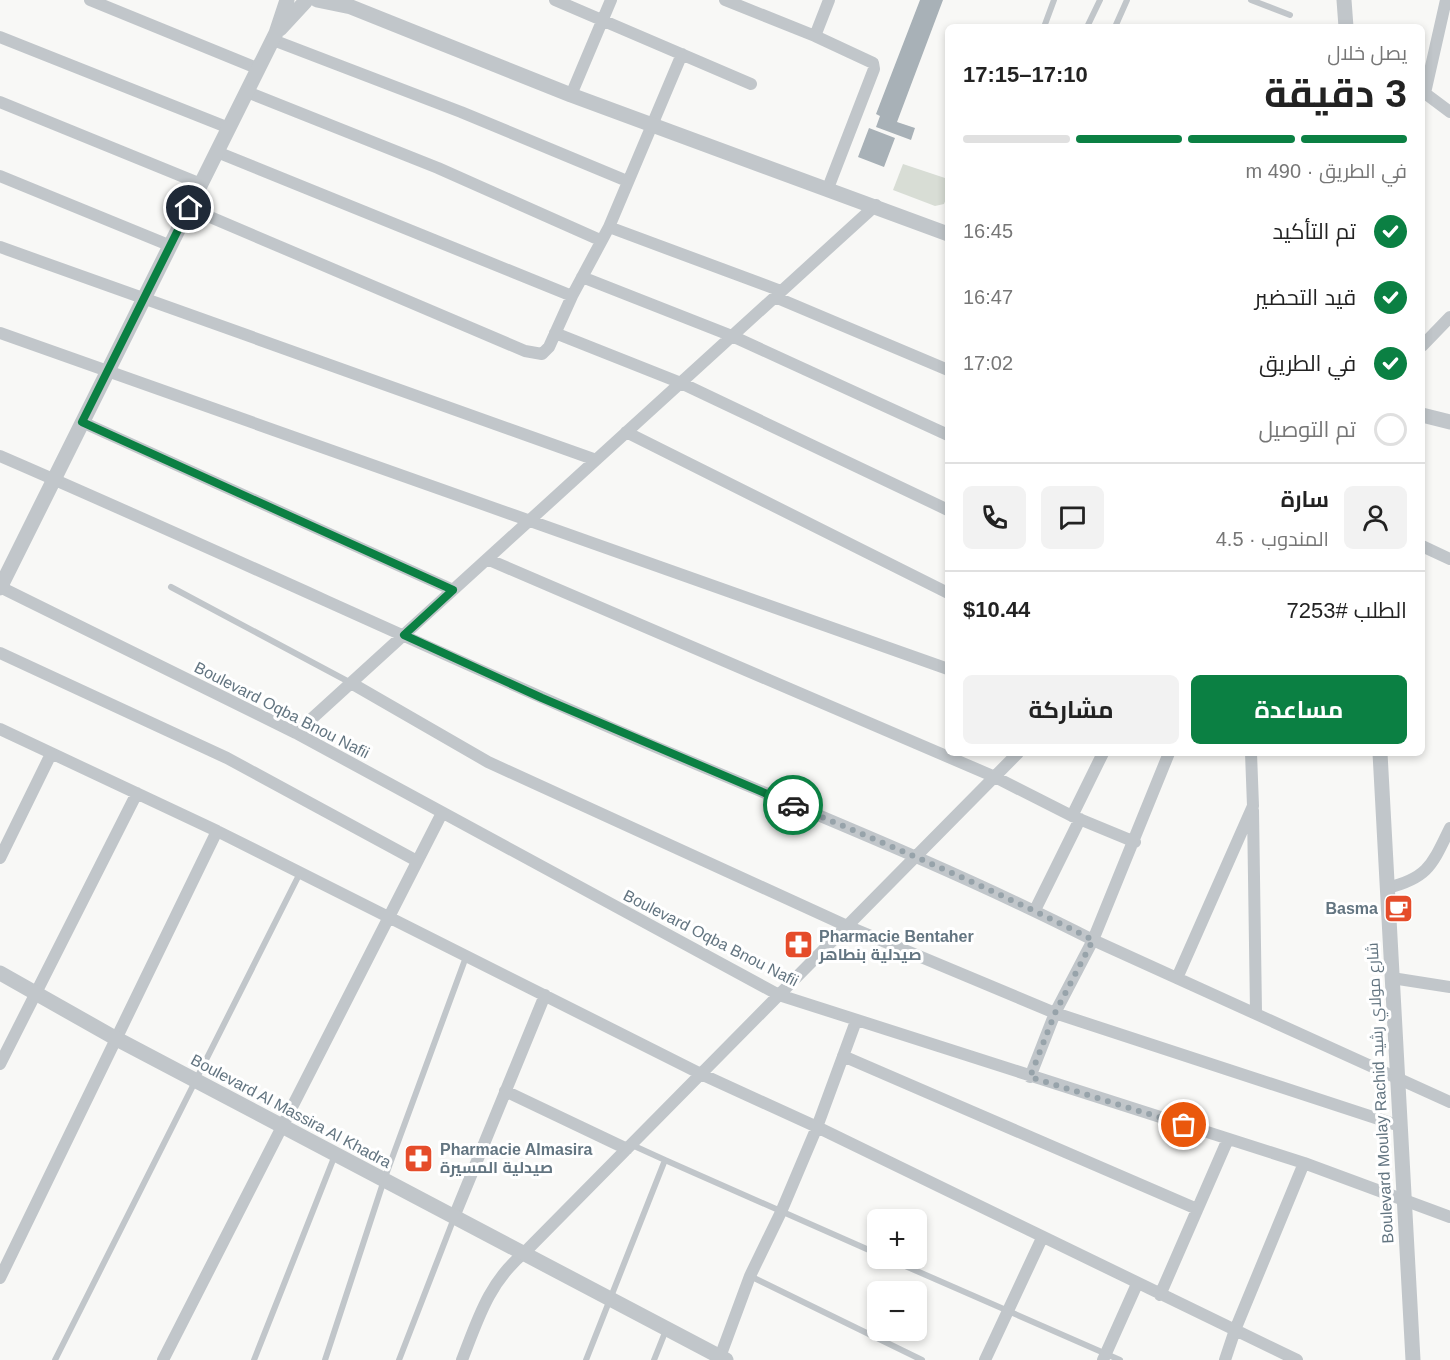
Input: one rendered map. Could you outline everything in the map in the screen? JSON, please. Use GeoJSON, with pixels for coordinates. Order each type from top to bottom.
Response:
{"type":"FeatureCollection","features":[{"type":"Feature","properties":{"kind":"street"},"geometry":{"type":"LineString","coordinates":[[90,0],[259,69]]}},
{"type":"Feature","properties":{"kind":"street"},"geometry":{"type":"LineString","coordinates":[[0,587],[275,37],[287,0]]}},
{"type":"Feature","properties":{"kind":"street"},"geometry":{"type":"LineString","coordinates":[[555,0],[751,84]]}},
{"type":"Feature","properties":{"kind":"street"},"geometry":{"type":"LineString","coordinates":[[572,95],[611,0]]}},
{"type":"Feature","properties":{"kind":"street"},"geometry":{"type":"LineString","coordinates":[[724,0],[869,59],[874,69],[828,188]]}},
{"type":"Feature","properties":{"kind":"street"},"geometry":{"type":"LineString","coordinates":[[815,36],[829,0]]}},
{"type":"Feature","properties":{"kind":"street"},"geometry":{"type":"LineString","coordinates":[[1344,0],[1346,24]]}},
{"type":"Feature","properties":{"kind":"street"},"geometry":{"type":"LineString","coordinates":[[1425,88],[1446,0]]}},
{"type":"Feature","properties":{"kind":"street"},"geometry":{"type":"LineString","coordinates":[[275,37],[307,1],[347,4],[572,95],[876,205],[945,233]]}},
{"type":"Feature","properties":{"kind":"street"},"geometry":{"type":"LineString","coordinates":[[0,37],[229,128]]}},
{"type":"Feature","properties":{"kind":"street"},"geometry":{"type":"LineString","coordinates":[[275,37],[627,181]]}},
{"type":"Feature","properties":{"kind":"street"},"geometry":{"type":"LineString","coordinates":[[189,208],[525,351],[542,354],[555,333],[600,240],[609,227],[650,124],[682,54]]}},
{"type":"Feature","properties":{"kind":"street"},"geometry":{"type":"LineString","coordinates":[[248,92],[438,168],[600,240]]}},
{"type":"Feature","properties":{"kind":"street"},"geometry":{"type":"LineString","coordinates":[[1425,93],[1450,112]]}},
{"type":"Feature","properties":{"kind":"street"},"geometry":{"type":"LineString","coordinates":[[0,102],[201,184]]}},
{"type":"Feature","properties":{"kind":"street"},"geometry":{"type":"LineString","coordinates":[[217,152],[572,296]]}},
{"type":"Feature","properties":{"kind":"street"},"geometry":{"type":"LineString","coordinates":[[0,176],[171,246]]}},
{"type":"Feature","properties":{"kind":"street"},"geometry":{"type":"LineString","coordinates":[[296,734],[876,205]]}},
{"type":"Feature","properties":{"kind":"street"},"geometry":{"type":"LineString","coordinates":[[609,227],[778,294],[945,369]]}},
{"type":"Feature","properties":{"kind":"street"},"geometry":{"type":"LineString","coordinates":[[0,247],[596,460]]}},
{"type":"Feature","properties":{"kind":"street"},"geometry":{"type":"LineString","coordinates":[[582,277],[732,336],[945,434]]}},
{"type":"Feature","properties":{"kind":"street"},"geometry":{"type":"LineString","coordinates":[[1425,343],[1450,317]]}},
{"type":"Feature","properties":{"kind":"street"},"geometry":{"type":"LineString","coordinates":[[0,333],[945,668]]}},
{"type":"Feature","properties":{"kind":"street"},"geometry":{"type":"LineString","coordinates":[[555,333],[681,383],[945,509]]}},
{"type":"Feature","properties":{"kind":"street"},"geometry":{"type":"LineString","coordinates":[[1425,416],[1450,422]]}},
{"type":"Feature","properties":{"kind":"street"},"geometry":{"type":"LineString","coordinates":[[82,422],[453,590]]}},
{"type":"Feature","properties":{"kind":"street"},"geometry":{"type":"LineString","coordinates":[[626,432],[945,592]]}},
{"type":"Feature","properties":{"kind":"street"},"geometry":{"type":"LineString","coordinates":[[0,456],[663,750],[916,856],[1035,910],[1093,940],[1450,1102]]}},
{"type":"Feature","properties":{"kind":"street"},"geometry":{"type":"LineString","coordinates":[[1425,547],[1450,559]]}},
{"type":"Feature","properties":{"kind":"street"},"geometry":{"type":"LineString","coordinates":[[487,560],[994,777],[1076,817],[1135,842]]}},
{"type":"Feature","properties":{"kind":"street","name":"Boulevard Oqba Bnou Nafii"},"geometry":{"type":"LineString","coordinates":[[0,587],[296,734],[779,995],[1304,1163],[1450,1217]]}},
{"type":"Feature","properties":{"kind":"street"},"geometry":{"type":"LineString","coordinates":[[0,653],[227,758],[417,861]]}},
{"type":"Feature","properties":{"kind":"street"},"geometry":{"type":"LineString","coordinates":[[351,683],[488,762],[847,927],[1055,1013],[1400,1126]]}},
{"type":"Feature","properties":{"kind":"street"},"geometry":{"type":"LineString","coordinates":[[0,729],[217,831],[388,919],[701,1074],[817,1127],[1297,1360]]}},
{"type":"Feature","properties":{"kind":"street"},"geometry":{"type":"LineString","coordinates":[[0,858],[51,754]]}},
{"type":"Feature","properties":{"kind":"street"},"geometry":{"type":"LineString","coordinates":[[462,1360],[489,1294],[505,1268],[524,1253],[1015,756]]}},
{"type":"Feature","properties":{"kind":"street"},"geometry":{"type":"LineString","coordinates":[[1035,910],[1102,756]]}},
{"type":"Feature","properties":{"kind":"street"},"geometry":{"type":"LineString","coordinates":[[1030,1077],[1055,1013],[1093,940],[1135,842],[1168,756]]}},
{"type":"Feature","properties":{"kind":"street"},"geometry":{"type":"LineString","coordinates":[[1251,756],[1256,1012]]}},
{"type":"Feature","properties":{"kind":"street","name":"Boulevard Moulay Rachid شارع مولاي رشيد"},"geometry":{"type":"LineString","coordinates":[[1380,756],[1413,1360]]}},
{"type":"Feature","properties":{"kind":"street"},"geometry":{"type":"LineString","coordinates":[[0,1064],[137,793]]}},
{"type":"Feature","properties":{"kind":"street"},"geometry":{"type":"LineString","coordinates":[[1177,978],[1253,806]]}},
{"type":"Feature","properties":{"kind":"street"},"geometry":{"type":"LineString","coordinates":[[163,1360],[441,813]]}},
{"type":"Feature","properties":{"kind":"street"},"geometry":{"type":"LineString","coordinates":[[0,1278],[114,1038],[217,831]]}},
{"type":"Feature","properties":{"kind":"street"},"geometry":{"type":"LineString","coordinates":[[1387,888],[1418,879],[1425,873],[1449,834]]}},
{"type":"Feature","properties":{"kind":"street","name":"Boulevard Al Massira Al Khadra"},"geometry":{"type":"LineString","coordinates":[[0,973],[114,1038],[723,1358]]}},
{"type":"Feature","properties":{"kind":"street"},"geometry":{"type":"LineString","coordinates":[[1392,978],[1450,987]]}},
{"type":"Feature","properties":{"kind":"street"},"geometry":{"type":"LineString","coordinates":[[454,1217],[545,995]]}},
{"type":"Feature","properties":{"kind":"street"},"geometry":{"type":"LineString","coordinates":[[723,1358],[750,1276],[782,1212],[817,1127],[856,1021]]}},
{"type":"Feature","properties":{"kind":"street"},"geometry":{"type":"LineString","coordinates":[[843,1056],[1197,1209]]}},
{"type":"Feature","properties":{"kind":"street"},"geometry":{"type":"LineString","coordinates":[[505,1091],[629,1147]]}},
{"type":"Feature","properties":{"kind":"street"},"geometry":{"type":"LineString","coordinates":[[1160,1295],[1228,1139]]}},
{"type":"Feature","properties":{"kind":"street"},"geometry":{"type":"LineString","coordinates":[[1225,1360],[1235,1330],[1304,1163]]}},
{"type":"Feature","properties":{"kind":"street"},"geometry":{"type":"LineString","coordinates":[[985,1360],[1042,1238]]}},
{"type":"Feature","properties":{"kind":"street"},"geometry":{"type":"LineString","coordinates":[[1104,1357],[1137,1284]]}},
{"type":"Feature","properties":{"kind":"lane"},"geometry":{"type":"LineString","coordinates":[[1045,24],[1054,0]]}},
{"type":"Feature","properties":{"kind":"lane"},"geometry":{"type":"LineString","coordinates":[[1089,24],[1100,0]]}},
{"type":"Feature","properties":{"kind":"lane"},"geometry":{"type":"LineString","coordinates":[[1116,24],[1127,0]]}},
{"type":"Feature","properties":{"kind":"lane"},"geometry":{"type":"LineString","coordinates":[[1251,0],[1290,15]]}},
{"type":"Feature","properties":{"kind":"lane"},"geometry":{"type":"LineString","coordinates":[[171,587],[351,683]]}},
{"type":"Feature","properties":{"kind":"lane"},"geometry":{"type":"LineString","coordinates":[[55,1360],[301,873]]}},
{"type":"Feature","properties":{"kind":"lane"},"geometry":{"type":"LineString","coordinates":[[325,1360],[384,1180],[466,957]]}},
{"type":"Feature","properties":{"kind":"lane"},"geometry":{"type":"LineString","coordinates":[[629,1147],[665,1160],[867,1249]]}},
{"type":"Feature","properties":{"kind":"lane"},"geometry":{"type":"LineString","coordinates":[[254,1360],[335,1155]]}},
{"type":"Feature","properties":{"kind":"lane"},"geometry":{"type":"LineString","coordinates":[[586,1360],[665,1160]]}},
{"type":"Feature","properties":{"kind":"lane"},"geometry":{"type":"LineString","coordinates":[[399,1360],[454,1217]]}},
{"type":"Feature","properties":{"kind":"lane"},"geometry":{"type":"LineString","coordinates":[[912,1269],[1104,1357],[1120,1360]]}},
{"type":"Feature","properties":{"kind":"lane"},"geometry":{"type":"LineString","coordinates":[[750,1276],[922,1360]]}},
{"type":"Feature","properties":{"kind":"lane"},"geometry":{"type":"LineString","coordinates":[[654,1360],[666,1328]]}},
{"type":"Feature","properties":{"kind":"shaded area"},"geometry":{"type":"Polygon","coordinates":[[[903,164],[945,178],[944,204],[935,206],[893,190],[903,164]]]}},
{"type":"Feature","properties":{"kind":"building"},"geometry":{"type":"Polygon","coordinates":[[[920,0],[943,0],[897,122],[915,128],[911,140],[876,127],[880,116],[876,114],[920,0]]]}},
{"type":"Feature","properties":{"kind":"building"},"geometry":{"type":"Polygon","coordinates":[[[869,128],[895,138],[884,167],[858,157],[869,128]]]}},
{"type":"Feature","properties":{"kind":"way so far"},"geometry":{"type":"LineString","coordinates":[[793,805],[916,856],[1035,910],[1093,940],[1055,1013],[1030,1077],[1184,1125]]}},
{"type":"Feature","properties":{"kind":"place","name":"Basma"},"geometry":{"type":"Point","coordinates":[1399,908]}},
{"type":"Feature","properties":{"kind":"place","name":"Pharmacie Bentaher صيدلية بنطاهر"},"geometry":{"type":"Point","coordinates":[798,945]}},
{"type":"Feature","properties":{"kind":"place","name":"Pharmacie Almasira صيدلية المسيرة"},"geometry":{"type":"Point","coordinates":[419,1158]}},
{"type":"Feature","properties":{"kind":"route"},"geometry":{"type":"LineString","coordinates":[[189,208],[82,422],[453,590],[404,635],[542,698],[793,805]]}}]}
